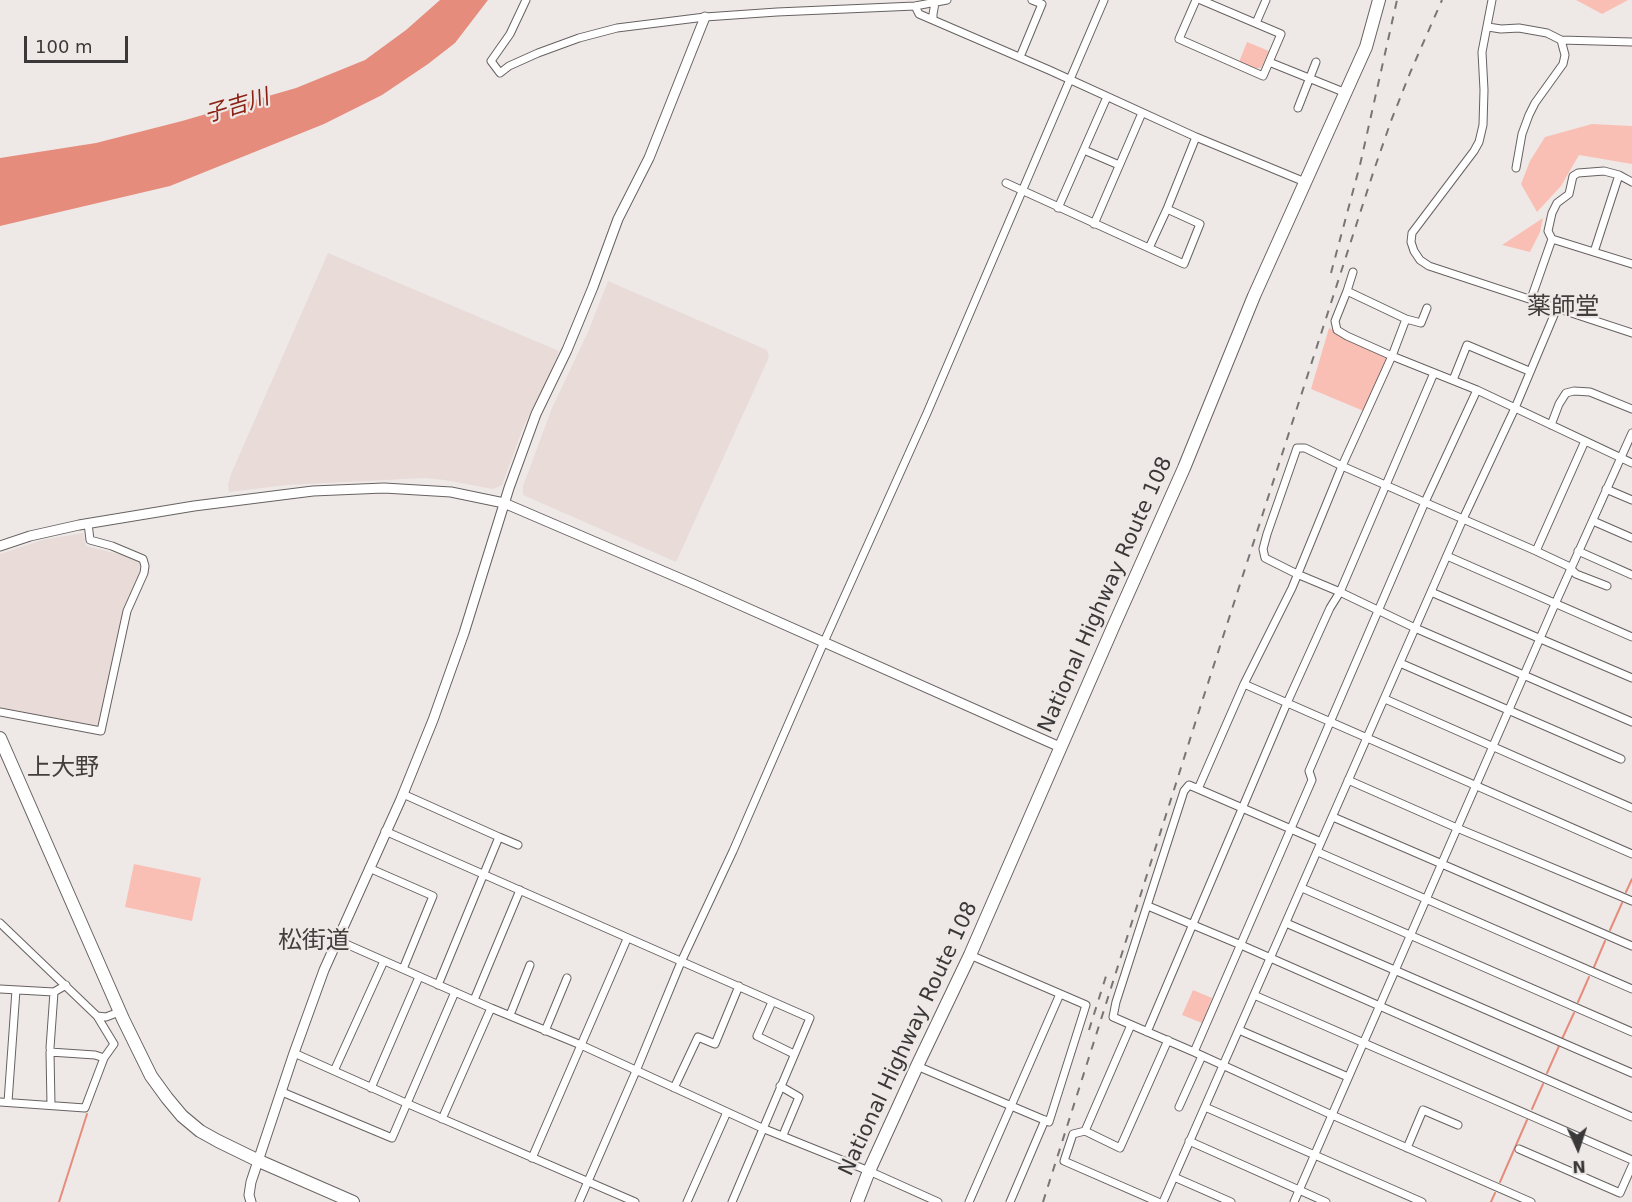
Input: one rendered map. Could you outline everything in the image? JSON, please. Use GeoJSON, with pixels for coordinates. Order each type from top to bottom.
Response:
{"type":"FeatureCollection","features":[{"type":"Feature","properties":{"kind":"highway","name":"National Highway Route 108"},"geometry":{"type":"LineString","coordinates":[[857,1202],[869,1171],[970,954],[1156,527],[1184,468],[1254,296],[1366,47],[1380,0]]}},
{"type":"Feature","properties":{"kind":"highway"},"geometry":{"type":"LineString","coordinates":[[0,738],[119,1012],[151,1076],[182,1116],[200,1131],[259,1161],[353,1202]]}},
{"type":"Feature","properties":{"kind":"street"},"geometry":{"type":"LineString","coordinates":[[526,0],[510,33],[491,60],[500,73],[509,66],[538,53],[579,38],[617,28],[705,17],[915,6],[947,0]]}},
{"type":"Feature","properties":{"kind":"street"},"geometry":{"type":"LineString","coordinates":[[1020,57],[1042,4],[1032,0]]}},
{"type":"Feature","properties":{"kind":"street"},"geometry":{"type":"LineString","coordinates":[[579,1202],[681,962],[733,851],[922,423],[1104,0]]}},
{"type":"Feature","properties":{"kind":"street"},"geometry":{"type":"LineString","coordinates":[[1196,0],[1179,39],[1263,76],[1281,34],[1201,0]]}},
{"type":"Feature","properties":{"kind":"street"},"geometry":{"type":"LineString","coordinates":[[1256,23],[1266,0]]}},
{"type":"Feature","properties":{"kind":"street"},"geometry":{"type":"LineString","coordinates":[[1492,0],[1482,52],[1483,125],[1479,142],[1468,160],[1412,233],[1411,242],[1414,252],[1429,266],[1632,333]]}},
{"type":"Feature","properties":{"kind":"street"},"geometry":{"type":"LineString","coordinates":[[933,20],[935,3]]}},
{"type":"Feature","properties":{"kind":"street"},"geometry":{"type":"LineString","coordinates":[[915,6],[919,14],[1196,137],[1305,182]]}},
{"type":"Feature","properties":{"kind":"street"},"geometry":{"type":"LineString","coordinates":[[250,1202],[249,1195],[259,1161],[324,970],[403,794],[432,720],[464,633],[504,502],[536,414],[567,350],[618,219],[649,158],[705,17]]}},
{"type":"Feature","properties":{"kind":"street"},"geometry":{"type":"LineString","coordinates":[[1488,27],[1501,29],[1519,27],[1547,33],[1561,40],[1632,42]]}},
{"type":"Feature","properties":{"kind":"street"},"geometry":{"type":"LineString","coordinates":[[1516,168],[1522,134],[1529,115],[1563,64],[1565,55],[1561,40]]}},
{"type":"Feature","properties":{"kind":"street"},"geometry":{"type":"LineString","coordinates":[[1269,62],[1346,93]]}},
{"type":"Feature","properties":{"kind":"street"},"geometry":{"type":"LineString","coordinates":[[1298,108],[1316,62]]}},
{"type":"Feature","properties":{"kind":"street"},"geometry":{"type":"LineString","coordinates":[[1058,208],[1107,97]]}},
{"type":"Feature","properties":{"kind":"street"},"geometry":{"type":"LineString","coordinates":[[1094,224],[1142,113]]}},
{"type":"Feature","properties":{"kind":"street"},"geometry":{"type":"LineString","coordinates":[[1149,248],[1196,137]]}},
{"type":"Feature","properties":{"kind":"street"},"geometry":{"type":"LineString","coordinates":[[1084,150],[1119,165]]}},
{"type":"Feature","properties":{"kind":"street"},"geometry":{"type":"LineString","coordinates":[[1531,299],[1552,239],[1548,231],[1552,213],[1557,203],[1569,194],[1573,176],[1578,172],[1604,171],[1632,182]]}},
{"type":"Feature","properties":{"kind":"street"},"geometry":{"type":"LineString","coordinates":[[1594,252],[1619,175]]}},
{"type":"Feature","properties":{"kind":"street"},"geometry":{"type":"LineString","coordinates":[[1006,183],[1184,264],[1200,224],[1167,209]]}},
{"type":"Feature","properties":{"kind":"street"},"geometry":{"type":"LineString","coordinates":[[1552,239],[1632,263]]}},
{"type":"Feature","properties":{"kind":"street"},"geometry":{"type":"LineString","coordinates":[[1353,272],[1335,321],[1337,330],[1392,356],[1477,390],[1632,462]]}},
{"type":"Feature","properties":{"kind":"street"},"geometry":{"type":"LineString","coordinates":[[1347,291],[1406,319],[1421,323],[1427,308]]}},
{"type":"Feature","properties":{"kind":"street"},"geometry":{"type":"LineString","coordinates":[[1163,1202],[1463,519],[1515,408],[1557,308]]}},
{"type":"Feature","properties":{"kind":"street"},"geometry":{"type":"LineString","coordinates":[[1198,789],[1244,684],[1292,588],[1406,319]]}},
{"type":"Feature","properties":{"kind":"street"},"geometry":{"type":"LineString","coordinates":[[1453,380],[1467,345],[1529,371]]}},
{"type":"Feature","properties":{"kind":"street"},"geometry":{"type":"LineString","coordinates":[[1148,1032],[1287,703],[1330,608],[1340,592],[1434,373]]}},
{"type":"Feature","properties":{"kind":"street"},"geometry":{"type":"LineString","coordinates":[[1194,1052],[1312,780],[1309,771],[1425,502],[1477,390]]}},
{"type":"Feature","properties":{"kind":"street"},"geometry":{"type":"LineString","coordinates":[[1551,425],[1562,398],[1566,393],[1574,391],[1590,392],[1632,409]]}},
{"type":"Feature","properties":{"kind":"street"},"geometry":{"type":"LineString","coordinates":[[1294,1202],[1578,551],[1632,433]]}},
{"type":"Feature","properties":{"kind":"street"},"geometry":{"type":"LineString","coordinates":[[1536,551],[1585,441]]}},
{"type":"Feature","properties":{"kind":"street"},"geometry":{"type":"LineString","coordinates":[[1607,586],[1576,573],[1568,566],[1536,551],[1305,448],[1297,448],[1266,534],[1263,549],[1265,558],[1297,574],[1632,722]]}},
{"type":"Feature","properties":{"kind":"street"},"geometry":{"type":"LineString","coordinates":[[0,546],[30,536],[88,524],[194,506],[313,491],[347,489],[452,492],[504,502],[1060,747]]}},
{"type":"Feature","properties":{"kind":"street"},"geometry":{"type":"LineString","coordinates":[[1606,489],[1632,500]]}},
{"type":"Feature","properties":{"kind":"street"},"geometry":{"type":"LineString","coordinates":[[1593,520],[1632,537]]}},
{"type":"Feature","properties":{"kind":"street"},"geometry":{"type":"LineString","coordinates":[[0,712],[101,731],[127,611],[145,566],[143,559],[90,540],[88,524]]}},
{"type":"Feature","properties":{"kind":"street"},"geometry":{"type":"LineString","coordinates":[[1578,551],[1632,575]]}},
{"type":"Feature","properties":{"kind":"street"},"geometry":{"type":"LineString","coordinates":[[1447,556],[1632,637]]}},
{"type":"Feature","properties":{"kind":"street"},"geometry":{"type":"LineString","coordinates":[[1431,592],[1632,678]]}},
{"type":"Feature","properties":{"kind":"street"},"geometry":{"type":"LineString","coordinates":[[1400,663],[1621,759]]}},
{"type":"Feature","properties":{"kind":"street"},"geometry":{"type":"LineString","coordinates":[[1244,684],[1632,854]]}},
{"type":"Feature","properties":{"kind":"street"},"geometry":{"type":"LineString","coordinates":[[1385,699],[1632,808]]}},
{"type":"Feature","properties":{"kind":"street"},"geometry":{"type":"LineString","coordinates":[[1348,780],[1632,901]]}},
{"type":"Feature","properties":{"kind":"street"},"geometry":{"type":"LineString","coordinates":[[1321,842],[1189,785],[1184,791],[1113,1017],[1531,1202]]}},
{"type":"Feature","properties":{"kind":"street"},"geometry":{"type":"LineString","coordinates":[[403,794],[518,845]]}},
{"type":"Feature","properties":{"kind":"street"},"geometry":{"type":"LineString","coordinates":[[1333,817],[1632,946]]}},
{"type":"Feature","properties":{"kind":"street"},"geometry":{"type":"LineString","coordinates":[[386,831],[810,1018],[732,1202]]}},
{"type":"Feature","properties":{"kind":"street"},"geometry":{"type":"LineString","coordinates":[[438,985],[499,837]]}},
{"type":"Feature","properties":{"kind":"street"},"geometry":{"type":"LineString","coordinates":[[1317,852],[1632,989]]}},
{"type":"Feature","properties":{"kind":"street"},"geometry":{"type":"LineString","coordinates":[[369,868],[433,896],[403,969]]}},
{"type":"Feature","properties":{"kind":"street"},"geometry":{"type":"LineString","coordinates":[[1302,888],[1632,1032]]}},
{"type":"Feature","properties":{"kind":"street"},"geometry":{"type":"LineString","coordinates":[[474,1000],[520,890]]}},
{"type":"Feature","properties":{"kind":"street"},"geometry":{"type":"LineString","coordinates":[[1148,906],[1632,1117]]}},
{"type":"Feature","properties":{"kind":"street"},"geometry":{"type":"LineString","coordinates":[[0,923],[97,1016],[114,1044],[104,1058],[85,1108],[4,1102],[16,990]]}},
{"type":"Feature","properties":{"kind":"street"},"geometry":{"type":"LineString","coordinates":[[1287,923],[1632,1073]]}},
{"type":"Feature","properties":{"kind":"street"},"geometry":{"type":"LineString","coordinates":[[532,1158],[627,939]]}},
{"type":"Feature","properties":{"kind":"street"},"geometry":{"type":"LineString","coordinates":[[337,940],[581,1045],[762,1128],[869,1171],[938,1202]]}},
{"type":"Feature","properties":{"kind":"street"},"geometry":{"type":"LineString","coordinates":[[917,1066],[1049,1122],[1086,1005],[970,954]]}},
{"type":"Feature","properties":{"kind":"street"},"geometry":{"type":"LineString","coordinates":[[334,1071],[384,961]]}},
{"type":"Feature","properties":{"kind":"street"},"geometry":{"type":"LineString","coordinates":[[510,1016],[530,965]]}},
{"type":"Feature","properties":{"kind":"street"},"geometry":{"type":"LineString","coordinates":[[371,1088],[419,977]]}},
{"type":"Feature","properties":{"kind":"street"},"geometry":{"type":"LineString","coordinates":[[545,1031],[567,978]]}},
{"type":"Feature","properties":{"kind":"street"},"geometry":{"type":"LineString","coordinates":[[0,989],[54,992],[66,985]]}},
{"type":"Feature","properties":{"kind":"street"},"geometry":{"type":"LineString","coordinates":[[674,1088],[698,1038],[715,1044],[739,986]]}},
{"type":"Feature","properties":{"kind":"street"},"geometry":{"type":"LineString","coordinates":[[50,1048],[54,992]]}},
{"type":"Feature","properties":{"kind":"street"},"geometry":{"type":"LineString","coordinates":[[282,1092],[392,1138],[456,992]]}},
{"type":"Feature","properties":{"kind":"street"},"geometry":{"type":"LineString","coordinates":[[969,1202],[1060,994]]}},
{"type":"Feature","properties":{"kind":"street"},"geometry":{"type":"LineString","coordinates":[[1254,995],[1632,1160]]}},
{"type":"Feature","properties":{"kind":"street"},"geometry":{"type":"LineString","coordinates":[[772,1002],[757,1036],[794,1054]]}},
{"type":"Feature","properties":{"kind":"street"},"geometry":{"type":"LineString","coordinates":[[442,1119],[491,1008]]}},
{"type":"Feature","properties":{"kind":"street"},"geometry":{"type":"LineString","coordinates":[[97,1016],[105,1017],[119,1012]]}},
{"type":"Feature","properties":{"kind":"street"},"geometry":{"type":"LineString","coordinates":[[1085,1131],[1131,1025]]}},
{"type":"Feature","properties":{"kind":"street"},"geometry":{"type":"LineString","coordinates":[[1239,1030],[1348,1077]]}},
{"type":"Feature","properties":{"kind":"street"},"geometry":{"type":"LineString","coordinates":[[1158,1202],[1064,1161],[1073,1134],[1085,1131],[1120,1148],[1168,1040]]}},
{"type":"Feature","properties":{"kind":"street"},"geometry":{"type":"LineString","coordinates":[[51,1105],[50,1052],[104,1058]]}},
{"type":"Feature","properties":{"kind":"street"},"geometry":{"type":"LineString","coordinates":[[294,1053],[406,1104],[635,1202]]}},
{"type":"Feature","properties":{"kind":"street"},"geometry":{"type":"LineString","coordinates":[[1179,1107],[1202,1056]]}},
{"type":"Feature","properties":{"kind":"street"},"geometry":{"type":"LineString","coordinates":[[780,1086],[799,1097],[783,1135]]}},
{"type":"Feature","properties":{"kind":"street"},"geometry":{"type":"LineString","coordinates":[[1205,1107],[1422,1202]]}},
{"type":"Feature","properties":{"kind":"street"},"geometry":{"type":"LineString","coordinates":[[1407,1148],[1423,1110],[1458,1125]]}},
{"type":"Feature","properties":{"kind":"street"},"geometry":{"type":"LineString","coordinates":[[687,1202],[727,1112]]}},
{"type":"Feature","properties":{"kind":"street"},"geometry":{"type":"LineString","coordinates":[[1010,1202],[1045,1120]]}},
{"type":"Feature","properties":{"kind":"street"},"geometry":{"type":"LineString","coordinates":[[1189,1141],[1326,1202]]}},
{"type":"Feature","properties":{"kind":"street"},"geometry":{"type":"LineString","coordinates":[[1519,1149],[1620,1193],[1632,1166]]}},
{"type":"Feature","properties":{"kind":"street"},"geometry":{"type":"LineString","coordinates":[[1174,1177],[1231,1202]]}},
{"type":"Feature","properties":{"kind":"shaded area"},"geometry":{"type":"Polygon","coordinates":[[[1576,0],[1628,0],[1602,14],[1576,0]]]}},
{"type":"Feature","properties":{"kind":"shaded area"},"geometry":{"type":"Polygon","coordinates":[[[1247,42],[1269,51],[1261,68],[1239,62],[1247,42]]]}},
{"type":"Feature","properties":{"kind":"shaded area"},"geometry":{"type":"Polygon","coordinates":[[[1592,124],[1632,126],[1632,164],[1579,155],[1561,186],[1537,212],[1521,184],[1530,161],[1545,137],[1592,124]]]}},
{"type":"Feature","properties":{"kind":"shaded area"},"geometry":{"type":"Polygon","coordinates":[[[1543,218],[1540,232],[1530,252],[1502,245],[1543,218]]]}},
{"type":"Feature","properties":{"kind":"shaded area"},"geometry":{"type":"Polygon","coordinates":[[[328,253],[559,351],[548,379],[524,425],[502,485],[493,489],[424,478],[286,485],[229,492],[231,474],[328,253]]]}},
{"type":"Feature","properties":{"kind":"shaded area"},"geometry":{"type":"Polygon","coordinates":[[[608,281],[767,350],[769,357],[676,562],[523,495],[523,486],[552,408],[588,332],[608,281]]]}},
{"type":"Feature","properties":{"kind":"shaded area"},"geometry":{"type":"Polygon","coordinates":[[[1329,328],[1389,357],[1366,412],[1311,389],[1329,328]]]}},
{"type":"Feature","properties":{"kind":"shaded area"},"geometry":{"type":"Polygon","coordinates":[[[83,533],[86,546],[126,556],[141,563],[137,583],[127,605],[98,726],[0,708],[0,554],[42,540],[83,533]]]}},
{"type":"Feature","properties":{"kind":"shaded area"},"geometry":{"type":"Polygon","coordinates":[[[134,864],[201,878],[192,921],[125,907],[134,864]]]}},
{"type":"Feature","properties":{"kind":"shaded area"},"geometry":{"type":"Polygon","coordinates":[[[1193,990],[1212,998],[1202,1023],[1182,1015],[1193,990]]]}},
{"type":"Feature","properties":{"kind":"water","name":"子吉川"},"geometry":{"type":"Polygon","coordinates":[[[440,0],[488,0],[455,43],[382,95],[324,124],[170,186],[0,226],[0,158],[96,143],[296,88],[365,60],[406,30],[440,0]]]}},
{"type":"Feature","properties":{"kind":"waterway"},"geometry":{"type":"LineString","coordinates":[[1626,892],[1632,879]]}},
{"type":"Feature","properties":{"kind":"waterway"},"geometry":{"type":"LineString","coordinates":[[1610,930],[1622,903]]}},
{"type":"Feature","properties":{"kind":"waterway"},"geometry":{"type":"LineString","coordinates":[[1594,967],[1605,941]]}},
{"type":"Feature","properties":{"kind":"waterway"},"geometry":{"type":"LineString","coordinates":[[1578,1002],[1589,977]]}},
{"type":"Feature","properties":{"kind":"waterway"},"geometry":{"type":"LineString","coordinates":[[1562,1039],[1574,1013]]}},
{"type":"Feature","properties":{"kind":"waterway"},"geometry":{"type":"LineString","coordinates":[[1547,1073],[1559,1046]]}},
{"type":"Feature","properties":{"kind":"waterway"},"geometry":{"type":"LineString","coordinates":[[1532,1109],[1543,1084]]}},
{"type":"Feature","properties":{"kind":"waterway"},"geometry":{"type":"LineString","coordinates":[[59,1202],[87,1114]]}},
{"type":"Feature","properties":{"kind":"waterway"},"geometry":{"type":"LineString","coordinates":[[1500,1182],[1527,1120]]}},
{"type":"Feature","properties":{"kind":"waterway"},"geometry":{"type":"LineString","coordinates":[[1491,1202],[1495,1193]]}},
{"type":"Feature","properties":{"kind":"railway"},"geometry":{"type":"LineString","coordinates":[[1331,273],[1360,165],[1397,0]]}},
{"type":"Feature","properties":{"kind":"railway"},"geometry":{"type":"LineString","coordinates":[[1043,1202],[1374,170],[1410,73],[1442,0]]}},
{"type":"Feature","properties":{"kind":"railway"},"geometry":{"type":"LineString","coordinates":[[1089,1030],[1107,973]]}},
{"type":"Feature","properties":{"kind":"district","name":"薬師堂"},"geometry":{"type":"Point","coordinates":[1563,308]}},
{"type":"Feature","properties":{"kind":"district","name":"上大野"},"geometry":{"type":"Point","coordinates":[63,769]}},
{"type":"Feature","properties":{"kind":"district","name":"松街道"},"geometry":{"type":"Point","coordinates":[314,942]}}]}
